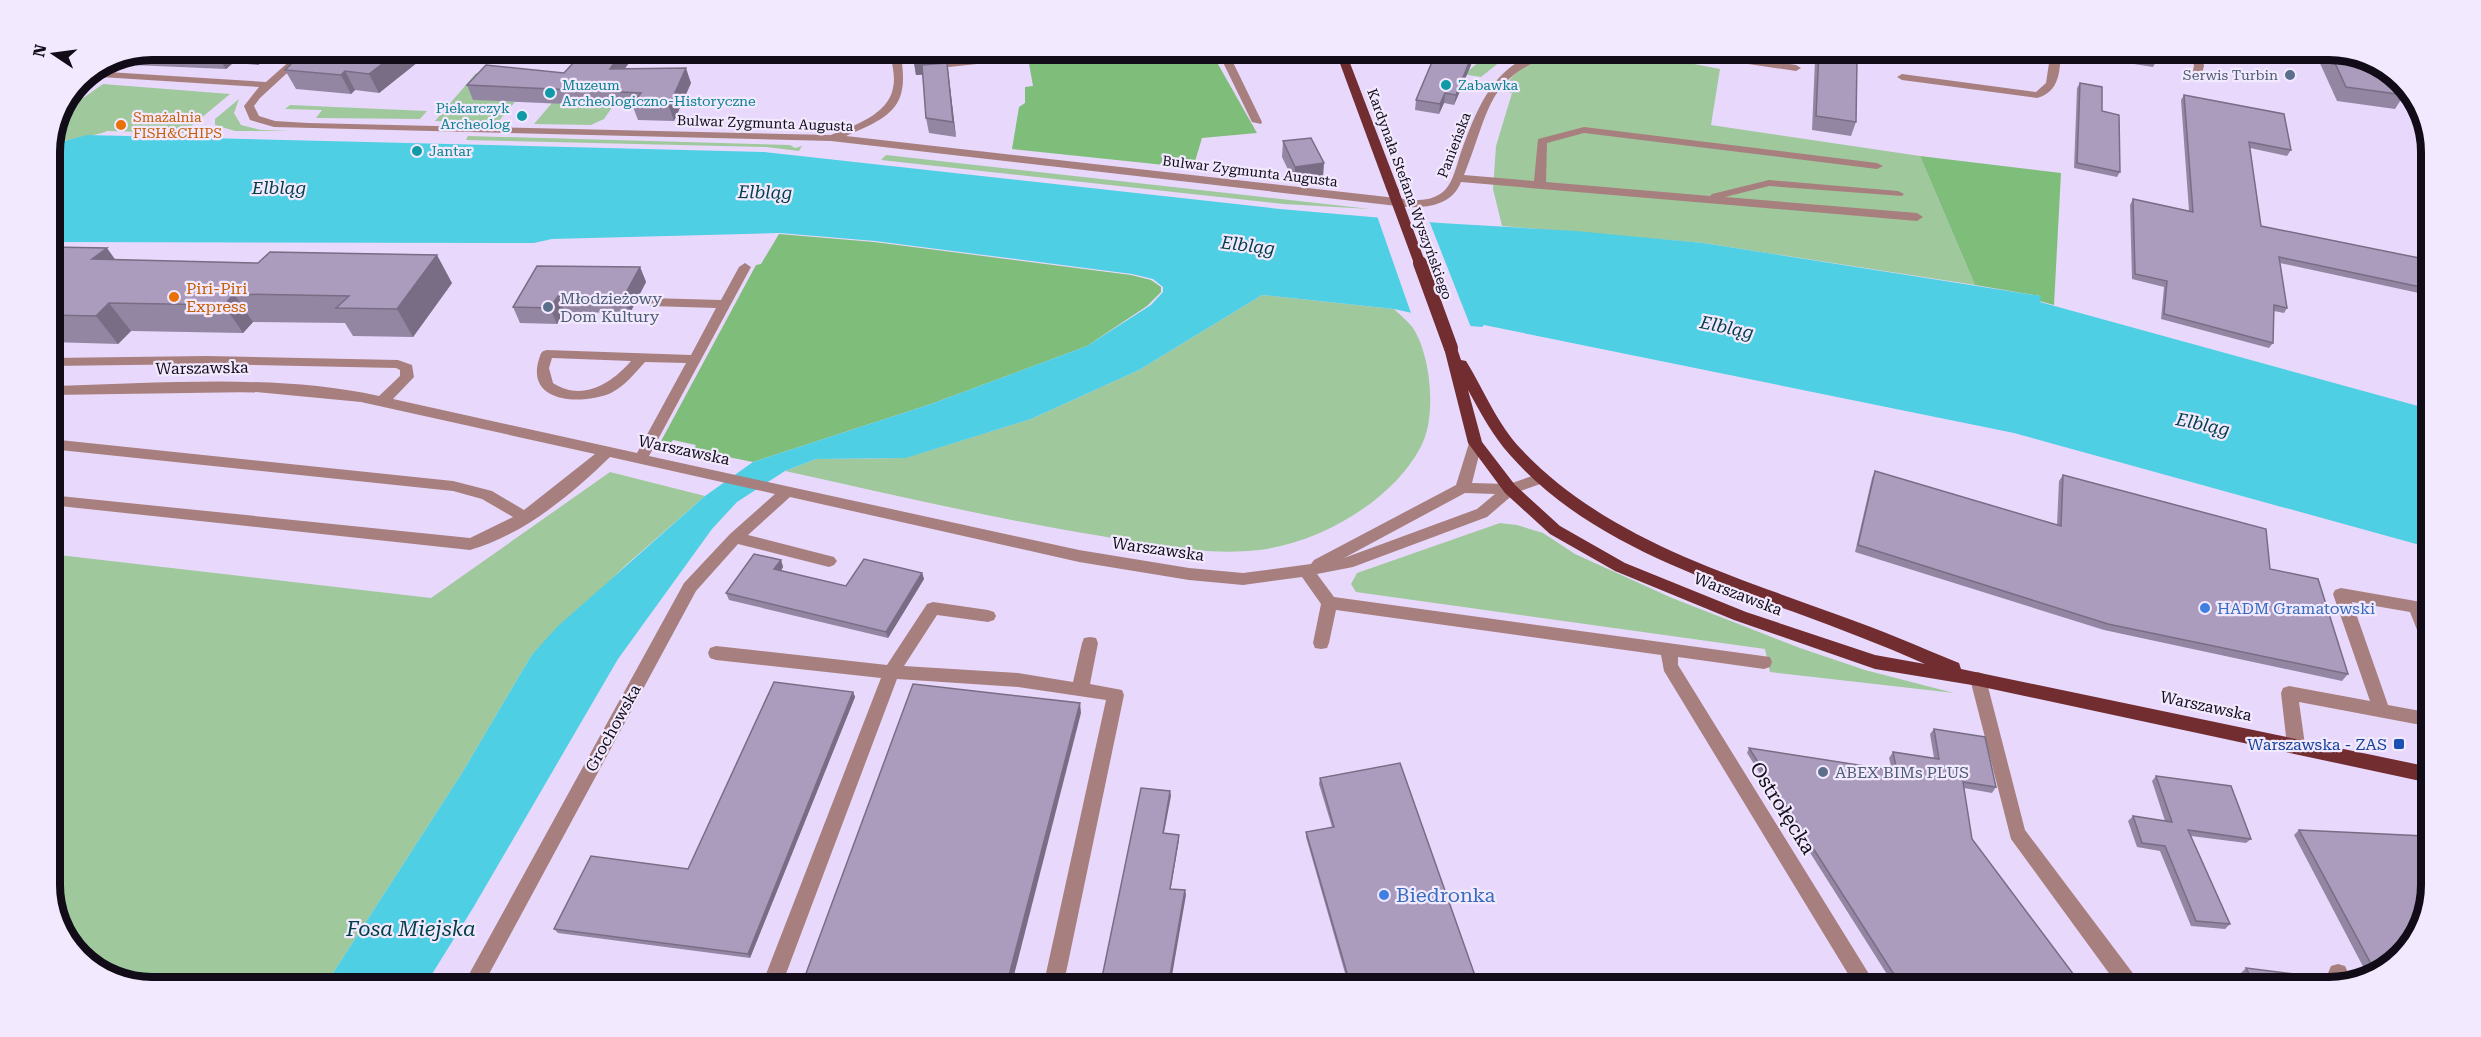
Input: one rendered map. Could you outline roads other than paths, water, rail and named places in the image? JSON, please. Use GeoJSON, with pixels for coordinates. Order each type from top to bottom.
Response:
{"type":"FeatureCollection","features":[{"type":"Feature","properties":{"kind":"main road","name":"Kardynała Stefana Wyszyńskiego"},"geometry":{"type":"LineString","coordinates":[[1343,60],[1391,197],[1451,348]]}},
{"type":"Feature","properties":{"kind":"main road","name":"Warszawska"},"geometry":{"type":"LineString","coordinates":[[1451,348],[1475,442],[1509,489],[1540,518],[1574,543],[1620,567],[1675,591],[1799,638],[1875,662],[1978,679],[2421,773]]}},
{"type":"Feature","properties":{"kind":"main road","name":"Warszawska"},"geometry":{"type":"LineString","coordinates":[[1451,348],[1514,450],[1541,478],[1570,502],[1605,524],[1684,565],[1843,623],[1978,679]]}},
{"type":"Feature","properties":{"kind":"street"},"geometry":{"type":"LineString","coordinates":[[102,75],[270,85],[296,60]]}},
{"type":"Feature","properties":{"kind":"street"},"geometry":{"type":"LineString","coordinates":[[831,138],[872,119],[897,97],[899,86],[896,60]]}},
{"type":"Feature","properties":{"kind":"street"},"geometry":{"type":"LineString","coordinates":[[949,60],[949,64],[987,60]]}},
{"type":"Feature","properties":{"kind":"street"},"geometry":{"type":"LineString","coordinates":[[1227,60],[1257,122]]}},
{"type":"Feature","properties":{"kind":"street","name":"Panieńska"},"geometry":{"type":"LineString","coordinates":[[1391,197],[1424,204],[1440,200],[1452,190],[1496,83],[1512,67],[1524,60]]}},
{"type":"Feature","properties":{"kind":"street"},"geometry":{"type":"LineString","coordinates":[[1742,60],[1796,68]]}},
{"type":"Feature","properties":{"kind":"street"},"geometry":{"type":"LineString","coordinates":[[1902,77],[2037,95],[2048,90],[2055,60]]}},
{"type":"Feature","properties":{"kind":"street"},"geometry":{"type":"LineString","coordinates":[[2196,79],[2199,66],[2198,60]]}},
{"type":"Feature","properties":{"kind":"street"},"geometry":{"type":"LineString","coordinates":[[166,79],[182,67]]}},
{"type":"Feature","properties":{"kind":"street","name":"Bulwar Zygmunta Augusta"},"geometry":{"type":"LineString","coordinates":[[270,85],[255,96],[249,106],[254,118],[274,124],[831,138],[1391,197]]}},
{"type":"Feature","properties":{"kind":"street"},"geometry":{"type":"LineString","coordinates":[[1540,185],[1542,141],[1584,129],[1877,166]]}},
{"type":"Feature","properties":{"kind":"street"},"geometry":{"type":"LineString","coordinates":[[1458,178],[1917,217]]}},
{"type":"Feature","properties":{"kind":"street"},"geometry":{"type":"LineString","coordinates":[[1702,200],[1769,183],[1898,194]]}},
{"type":"Feature","properties":{"kind":"street"},"geometry":{"type":"LineString","coordinates":[[640,460],[745,267]]}},
{"type":"Feature","properties":{"kind":"street"},"geometry":{"type":"LineString","coordinates":[[650,302],[725,304]]}},
{"type":"Feature","properties":{"kind":"street"},"geometry":{"type":"LineString","coordinates":[[642,357],[605,391],[589,394],[564,394],[552,390],[543,382],[540,369],[547,354],[642,357],[695,359]]}},
{"type":"Feature","properties":{"kind":"street"},"geometry":{"type":"LineString","coordinates":[[60,362],[207,360],[398,364],[407,368],[407,377],[382,402]]}},
{"type":"Feature","properties":{"kind":"street","name":"Warszawska"},"geometry":{"type":"LineString","coordinates":[[60,391],[256,387],[303,390],[382,402],[707,475],[1127,565],[1243,579],[1348,563],[1482,513],[1509,489]]}},
{"type":"Feature","properties":{"kind":"street","name":"Warszawska"},"geometry":{"type":"LineString","coordinates":[[1463,488],[1475,442]]}},
{"type":"Feature","properties":{"kind":"street"},"geometry":{"type":"LineString","coordinates":[[60,445],[453,486],[487,495],[523,516]]}},
{"type":"Feature","properties":{"kind":"street"},"geometry":{"type":"LineString","coordinates":[[60,501],[470,544],[483,541],[523,516],[576,480],[606,452]]}},
{"type":"Feature","properties":{"kind":"street","name":"Warszawska"},"geometry":{"type":"LineString","coordinates":[[1306,571],[1463,488],[1509,489],[1541,478]]}},
{"type":"Feature","properties":{"kind":"street","name":"Grochowska"},"geometry":{"type":"LineString","coordinates":[[477,977],[690,587],[735,538],[786,492]]}},
{"type":"Feature","properties":{"kind":"street"},"geometry":{"type":"LineString","coordinates":[[735,538],[829,561]]}},
{"type":"Feature","properties":{"kind":"street"},"geometry":{"type":"LineString","coordinates":[[1306,571],[1329,603],[1764,662]]}},
{"type":"Feature","properties":{"kind":"street"},"geometry":{"type":"LineString","coordinates":[[2381,710],[2341,594],[2421,608]]}},
{"type":"Feature","properties":{"kind":"street"},"geometry":{"type":"LineString","coordinates":[[1321,643],[1329,603]]}},
{"type":"Feature","properties":{"kind":"street"},"geometry":{"type":"LineString","coordinates":[[775,977],[891,672],[933,608],[988,616]]}},
{"type":"Feature","properties":{"kind":"street"},"geometry":{"type":"LineString","coordinates":[[1080,690],[1090,643]]}},
{"type":"Feature","properties":{"kind":"street","name":"Ostrołęcka"},"geometry":{"type":"LineString","coordinates":[[1669,650],[1670,666],[1861,977]]}},
{"type":"Feature","properties":{"kind":"street"},"geometry":{"type":"LineString","coordinates":[[716,653],[891,672],[1018,681],[1116,695],[1055,977]]}},
{"type":"Feature","properties":{"kind":"street"},"geometry":{"type":"LineString","coordinates":[[1978,679],[2017,833],[2124,977]]}},
{"type":"Feature","properties":{"kind":"street"},"geometry":{"type":"LineString","coordinates":[[2296,745],[2289,693],[2421,718]]}},
{"type":"Feature","properties":{"kind":"water"},"geometry":{"type":"Polygon","coordinates":[[[87,135],[764,152],[1280,209],[1703,243],[2041,296],[2040,302],[2421,407],[2421,545],[2014,433],[1484,325],[1482,327],[1471,326],[1394,309],[1262,295],[1139,370],[1031,419],[906,458],[816,459],[785,471],[737,502],[712,529],[618,659],[430,977],[330,977],[462,773],[531,656],[557,627],[705,496],[753,462],[931,404],[1087,346],[1151,305],[1163,292],[1163,287],[1153,279],[1132,274],[875,241],[780,233],[552,239],[534,243],[60,242],[61,142],[87,135]]]}},
{"type":"Feature","properties":{"kind":"place","name":"Serwis Turbin"},"geometry":{"type":"Point","coordinates":[2290,75]}},
{"type":"Feature","properties":{"kind":"place","name":"Zabawka"},"geometry":{"type":"Point","coordinates":[1446,85]}},
{"type":"Feature","properties":{"kind":"place","name":"Muzeum Archeologiczno-Historyczne"},"geometry":{"type":"Point","coordinates":[550,93]}},
{"type":"Feature","properties":{"kind":"place","name":"Piekarczyk Archeolog"},"geometry":{"type":"Point","coordinates":[522,116]}},
{"type":"Feature","properties":{"kind":"place","name":"Smażalnia FISH&CHIPS"},"geometry":{"type":"Point","coordinates":[121,125]}},
{"type":"Feature","properties":{"kind":"place","name":"Jantar"},"geometry":{"type":"Point","coordinates":[417,151]}},
{"type":"Feature","properties":{"kind":"place","name":"Piri-Piri Express"},"geometry":{"type":"Point","coordinates":[174,297]}},
{"type":"Feature","properties":{"kind":"place","name":"Młodzieżowy Dom Kultury"},"geometry":{"type":"Point","coordinates":[548,307]}},
{"type":"Feature","properties":{"kind":"place","name":"HADM Gramatowski"},"geometry":{"type":"Point","coordinates":[2205,608]}},
{"type":"Feature","properties":{"kind":"place","name":"Warszawska - ZAS"},"geometry":{"type":"Point","coordinates":[2399,744]}},
{"type":"Feature","properties":{"kind":"place","name":"ABEX BIMs PLUS"},"geometry":{"type":"Point","coordinates":[1823,772]}},
{"type":"Feature","properties":{"kind":"place","name":"Biedronka"},"geometry":{"type":"Point","coordinates":[1384,895]}},
{"type":"Feature","properties":{"kind":"water label","name":"Elbląg"},"geometry":{"type":"Point","coordinates":[279,187]}},
{"type":"Feature","properties":{"kind":"water label","name":"Elbląg"},"geometry":{"type":"Point","coordinates":[765,192]}},
{"type":"Feature","properties":{"kind":"water label","name":"Elbląg"},"geometry":{"type":"Point","coordinates":[1248,245]}},
{"type":"Feature","properties":{"kind":"water label","name":"Elbląg"},"geometry":{"type":"Point","coordinates":[1727,327]}},
{"type":"Feature","properties":{"kind":"water label","name":"Elbląg"},"geometry":{"type":"Point","coordinates":[2203,424]}},
{"type":"Feature","properties":{"kind":"water label","name":"Fosa Miejska"},"geometry":{"type":"Point","coordinates":[411,929]}}]}
